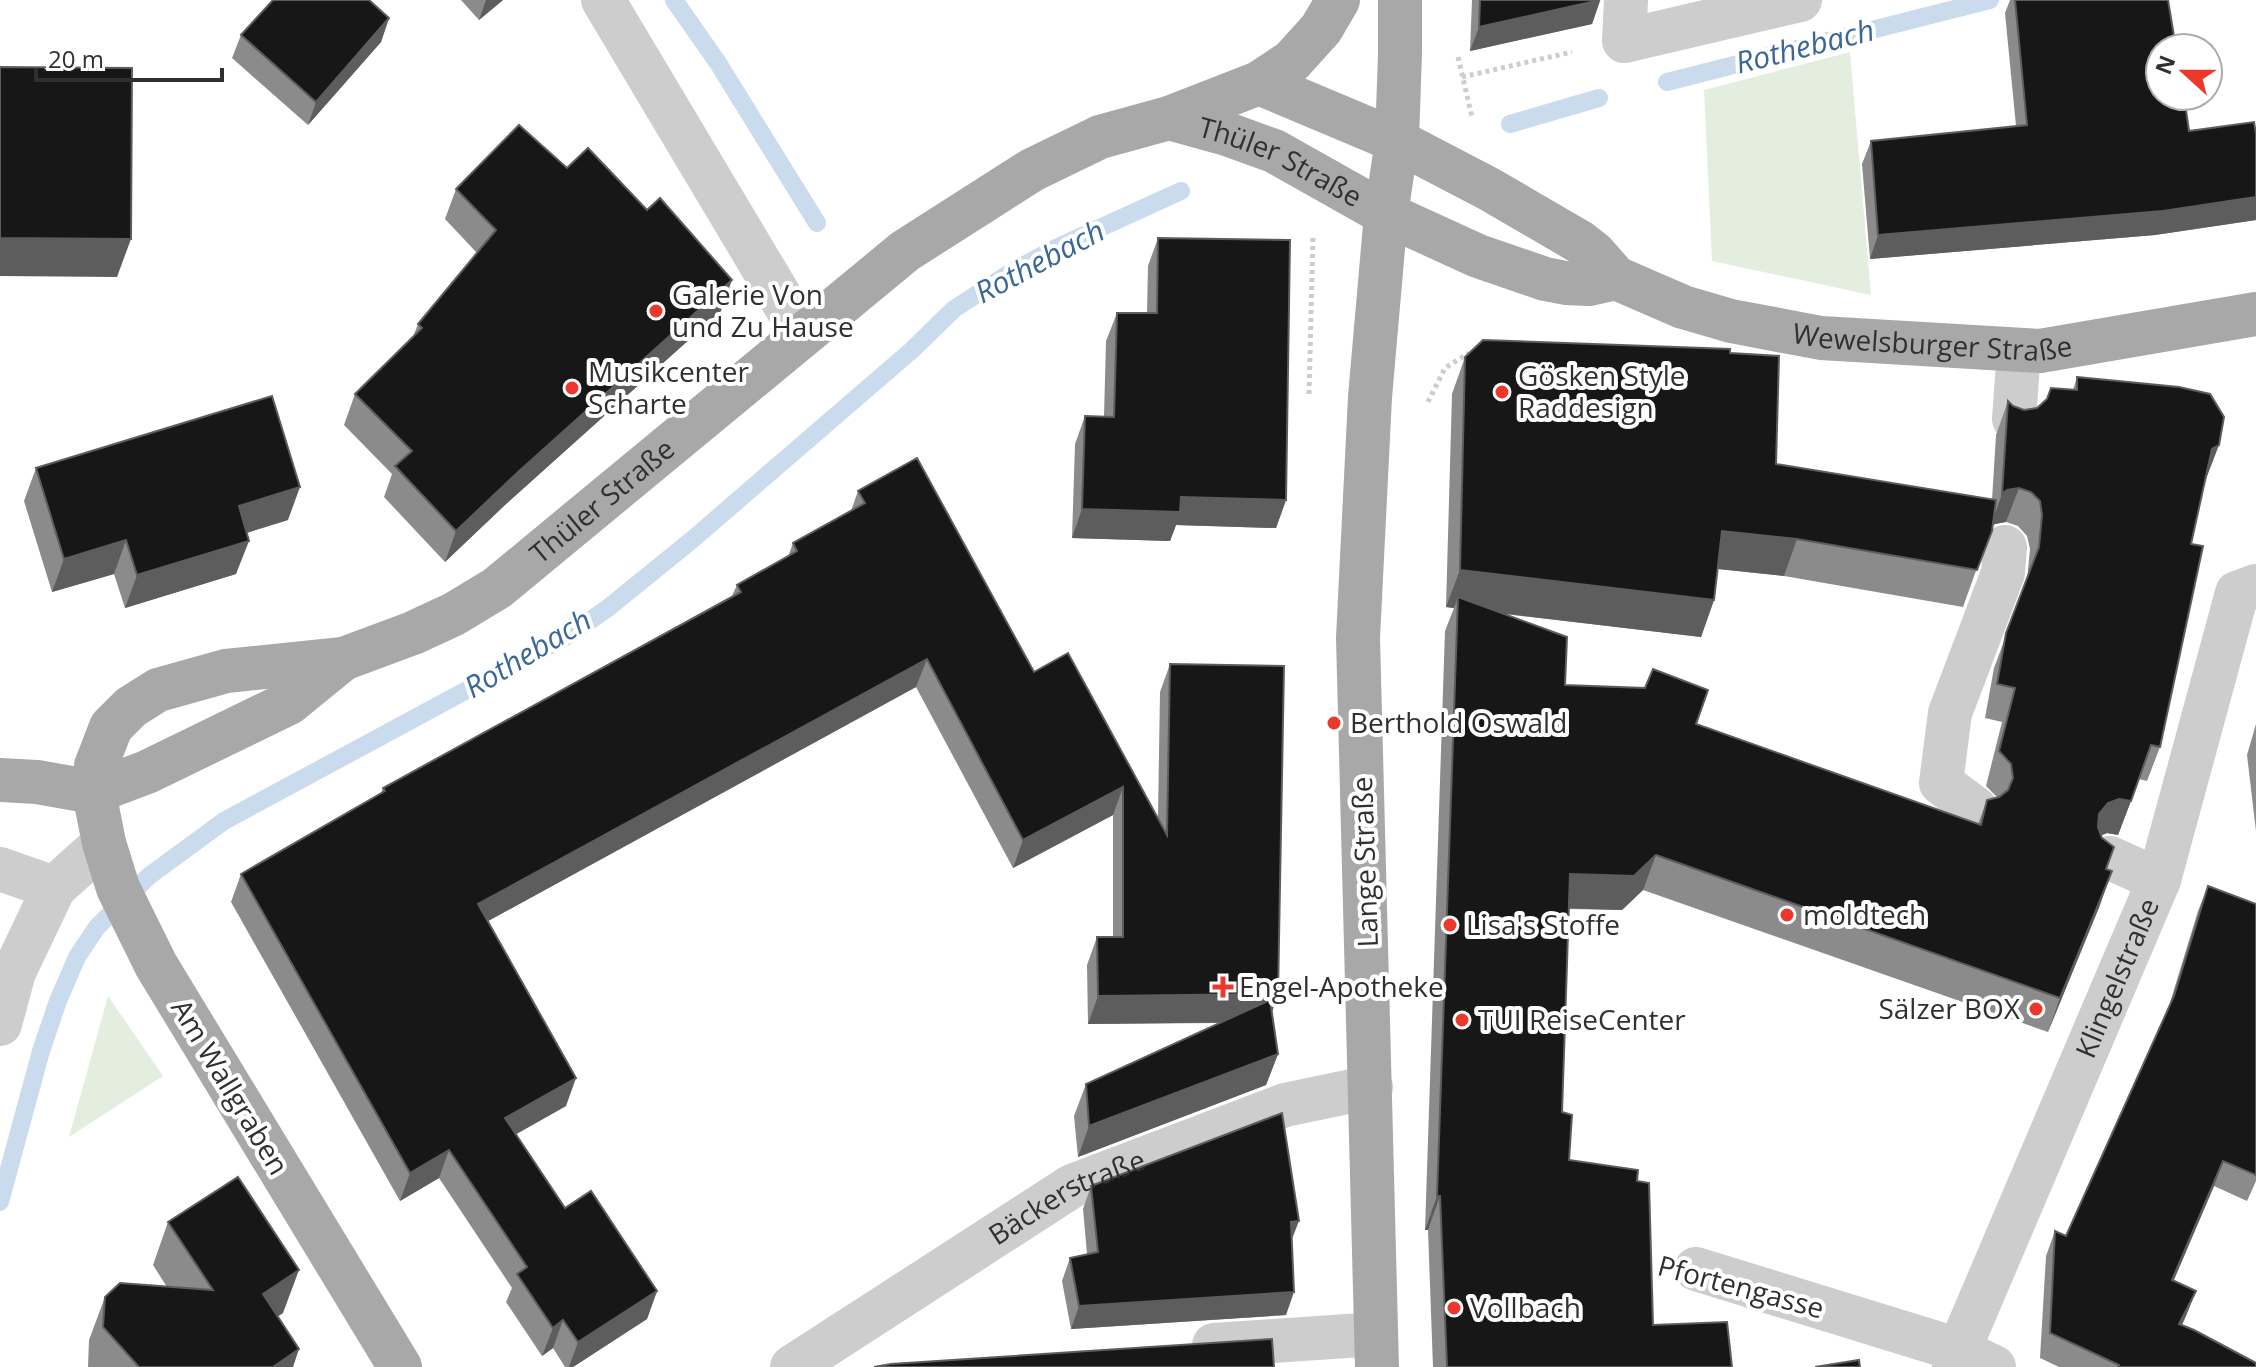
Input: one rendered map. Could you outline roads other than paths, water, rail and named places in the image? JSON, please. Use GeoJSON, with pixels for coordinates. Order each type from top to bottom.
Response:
{"type":"FeatureCollection","features":[{"type":"Feature","properties":{"kind":"main road","name":"Thüler Straße"},"geometry":{"type":"LineString","coordinates":[[343,659],[289,703],[147,772],[94,792],[96,766],[111,727],[131,707],[158,690],[226,671],[343,659],[454,614],[497,588],[905,251],[1032,170],[1100,137],[1169,118],[1259,83],[1292,61],[1321,29],[1338,0]]}},
{"type":"Feature","properties":{"kind":"main road","name":"Lange Straße"},"geometry":{"type":"LineString","coordinates":[[1376,1350],[1358,638],[1370,397],[1386,214],[1397,141],[1400,0]]}},
{"type":"Feature","properties":{"kind":"main road"},"geometry":{"type":"LineString","coordinates":[[1259,83],[1397,141]]}},
{"type":"Feature","properties":{"kind":"main road","name":"Thüler Straße"},"geometry":{"type":"LineString","coordinates":[[1169,118],[1274,151],[1386,214]]}},
{"type":"Feature","properties":{"kind":"main road","name":"Wewelsburger Straße"},"geometry":{"type":"LineString","coordinates":[[1397,141],[1562,230],[1594,253],[1616,278],[1683,307],[1731,321],[1821,338],[2040,351],[2256,314]]}},
{"type":"Feature","properties":{"kind":"main road"},"geometry":{"type":"LineString","coordinates":[[1386,214],[1478,256],[1545,279],[1589,284],[1616,278]]}},
{"type":"Feature","properties":{"kind":"main road"},"geometry":{"type":"LineString","coordinates":[[0,780],[37,782],[94,792]]}},
{"type":"Feature","properties":{"kind":"main road","name":"Am Wallgraben"},"geometry":{"type":"LineString","coordinates":[[94,792],[104,843],[118,888],[156,965],[400,1367]]}},
{"type":"Feature","properties":{"kind":"street"},"geometry":{"type":"LineString","coordinates":[[603,0],[803,335]]}},
{"type":"Feature","properties":{"kind":"street"},"geometry":{"type":"LineString","coordinates":[[1625,20],[1800,0]]}},
{"type":"Feature","properties":{"kind":"street"},"geometry":{"type":"LineString","coordinates":[[2014,419],[2019,350]]}},
{"type":"Feature","properties":{"kind":"street"},"geometry":{"type":"LineString","coordinates":[[1976,809],[1941,783],[1950,713],[2014,566]]}},
{"type":"Feature","properties":{"kind":"street","name":"Klingelstraße"},"geometry":{"type":"LineString","coordinates":[[1969,1361],[2159,880],[2237,593],[2256,586]]}},
{"type":"Feature","properties":{"kind":"street"},"geometry":{"type":"LineString","coordinates":[[0,1024],[14,972],[54,888],[104,843]]}},
{"type":"Feature","properties":{"kind":"street"},"geometry":{"type":"LineString","coordinates":[[2110,858],[2159,880]]}},
{"type":"Feature","properties":{"kind":"street"},"geometry":{"type":"LineString","coordinates":[[0,869],[54,888]]}},
{"type":"Feature","properties":{"kind":"street","name":"Bäckerstraße"},"geometry":{"type":"LineString","coordinates":[[792,1367],[1072,1186],[1285,1105],[1371,1087]]}},
{"type":"Feature","properties":{"kind":"street","name":"Pfortengasse"},"geometry":{"type":"LineString","coordinates":[[1696,1269],[1969,1361]]}},
{"type":"Feature","properties":{"kind":"street"},"geometry":{"type":"LineString","coordinates":[[1169,1347],[1376,1350]]}},
{"type":"Feature","properties":{"kind":"waterway"},"geometry":{"type":"LineString","coordinates":[[674,0],[718,63],[817,223]]}},
{"type":"Feature","properties":{"kind":"waterway","name":"Rothebach"},"geometry":{"type":"LineString","coordinates":[[1667,82],[1990,0]]}},
{"type":"Feature","properties":{"kind":"waterway","name":"Rothebach"},"geometry":{"type":"LineString","coordinates":[[1510,124],[1599,98]]}},
{"type":"Feature","properties":{"kind":"waterway","name":"Rothebach"},"geometry":{"type":"LineString","coordinates":[[0,1202],[41,1051],[77,957],[97,927],[149,876],[224,821],[569,635],[608,608],[693,539],[912,350],[954,309],[1056,248],[1181,191]]}},
{"type":"Feature","properties":{"kind":"place","name":"Galerie Von und Zu Hause"},"geometry":{"type":"Point","coordinates":[656,311]}},
{"type":"Feature","properties":{"kind":"place","name":"Musikcenter Scharte"},"geometry":{"type":"Point","coordinates":[572,388]}},
{"type":"Feature","properties":{"kind":"place","name":"Gösken Style Raddesign"},"geometry":{"type":"Point","coordinates":[1502,392]}},
{"type":"Feature","properties":{"kind":"place","name":"Berthold Oswald"},"geometry":{"type":"Point","coordinates":[1334,723]}},
{"type":"Feature","properties":{"kind":"place","name":"moldtech"},"geometry":{"type":"Point","coordinates":[1787,915]}},
{"type":"Feature","properties":{"kind":"place","name":"Lisa's Stoffe"},"geometry":{"type":"Point","coordinates":[1450,925]}},
{"type":"Feature","properties":{"kind":"place","name":"Engel-Apotheke"},"geometry":{"type":"Point","coordinates":[1223,987]}},
{"type":"Feature","properties":{"kind":"place","name":"Sälzer BOX"},"geometry":{"type":"Point","coordinates":[2036,1009]}},
{"type":"Feature","properties":{"kind":"place","name":"TUI ReiseCenter"},"geometry":{"type":"Point","coordinates":[1462,1020]}},
{"type":"Feature","properties":{"kind":"place","name":"Vollbach"},"geometry":{"type":"Point","coordinates":[1454,1308]}}]}
